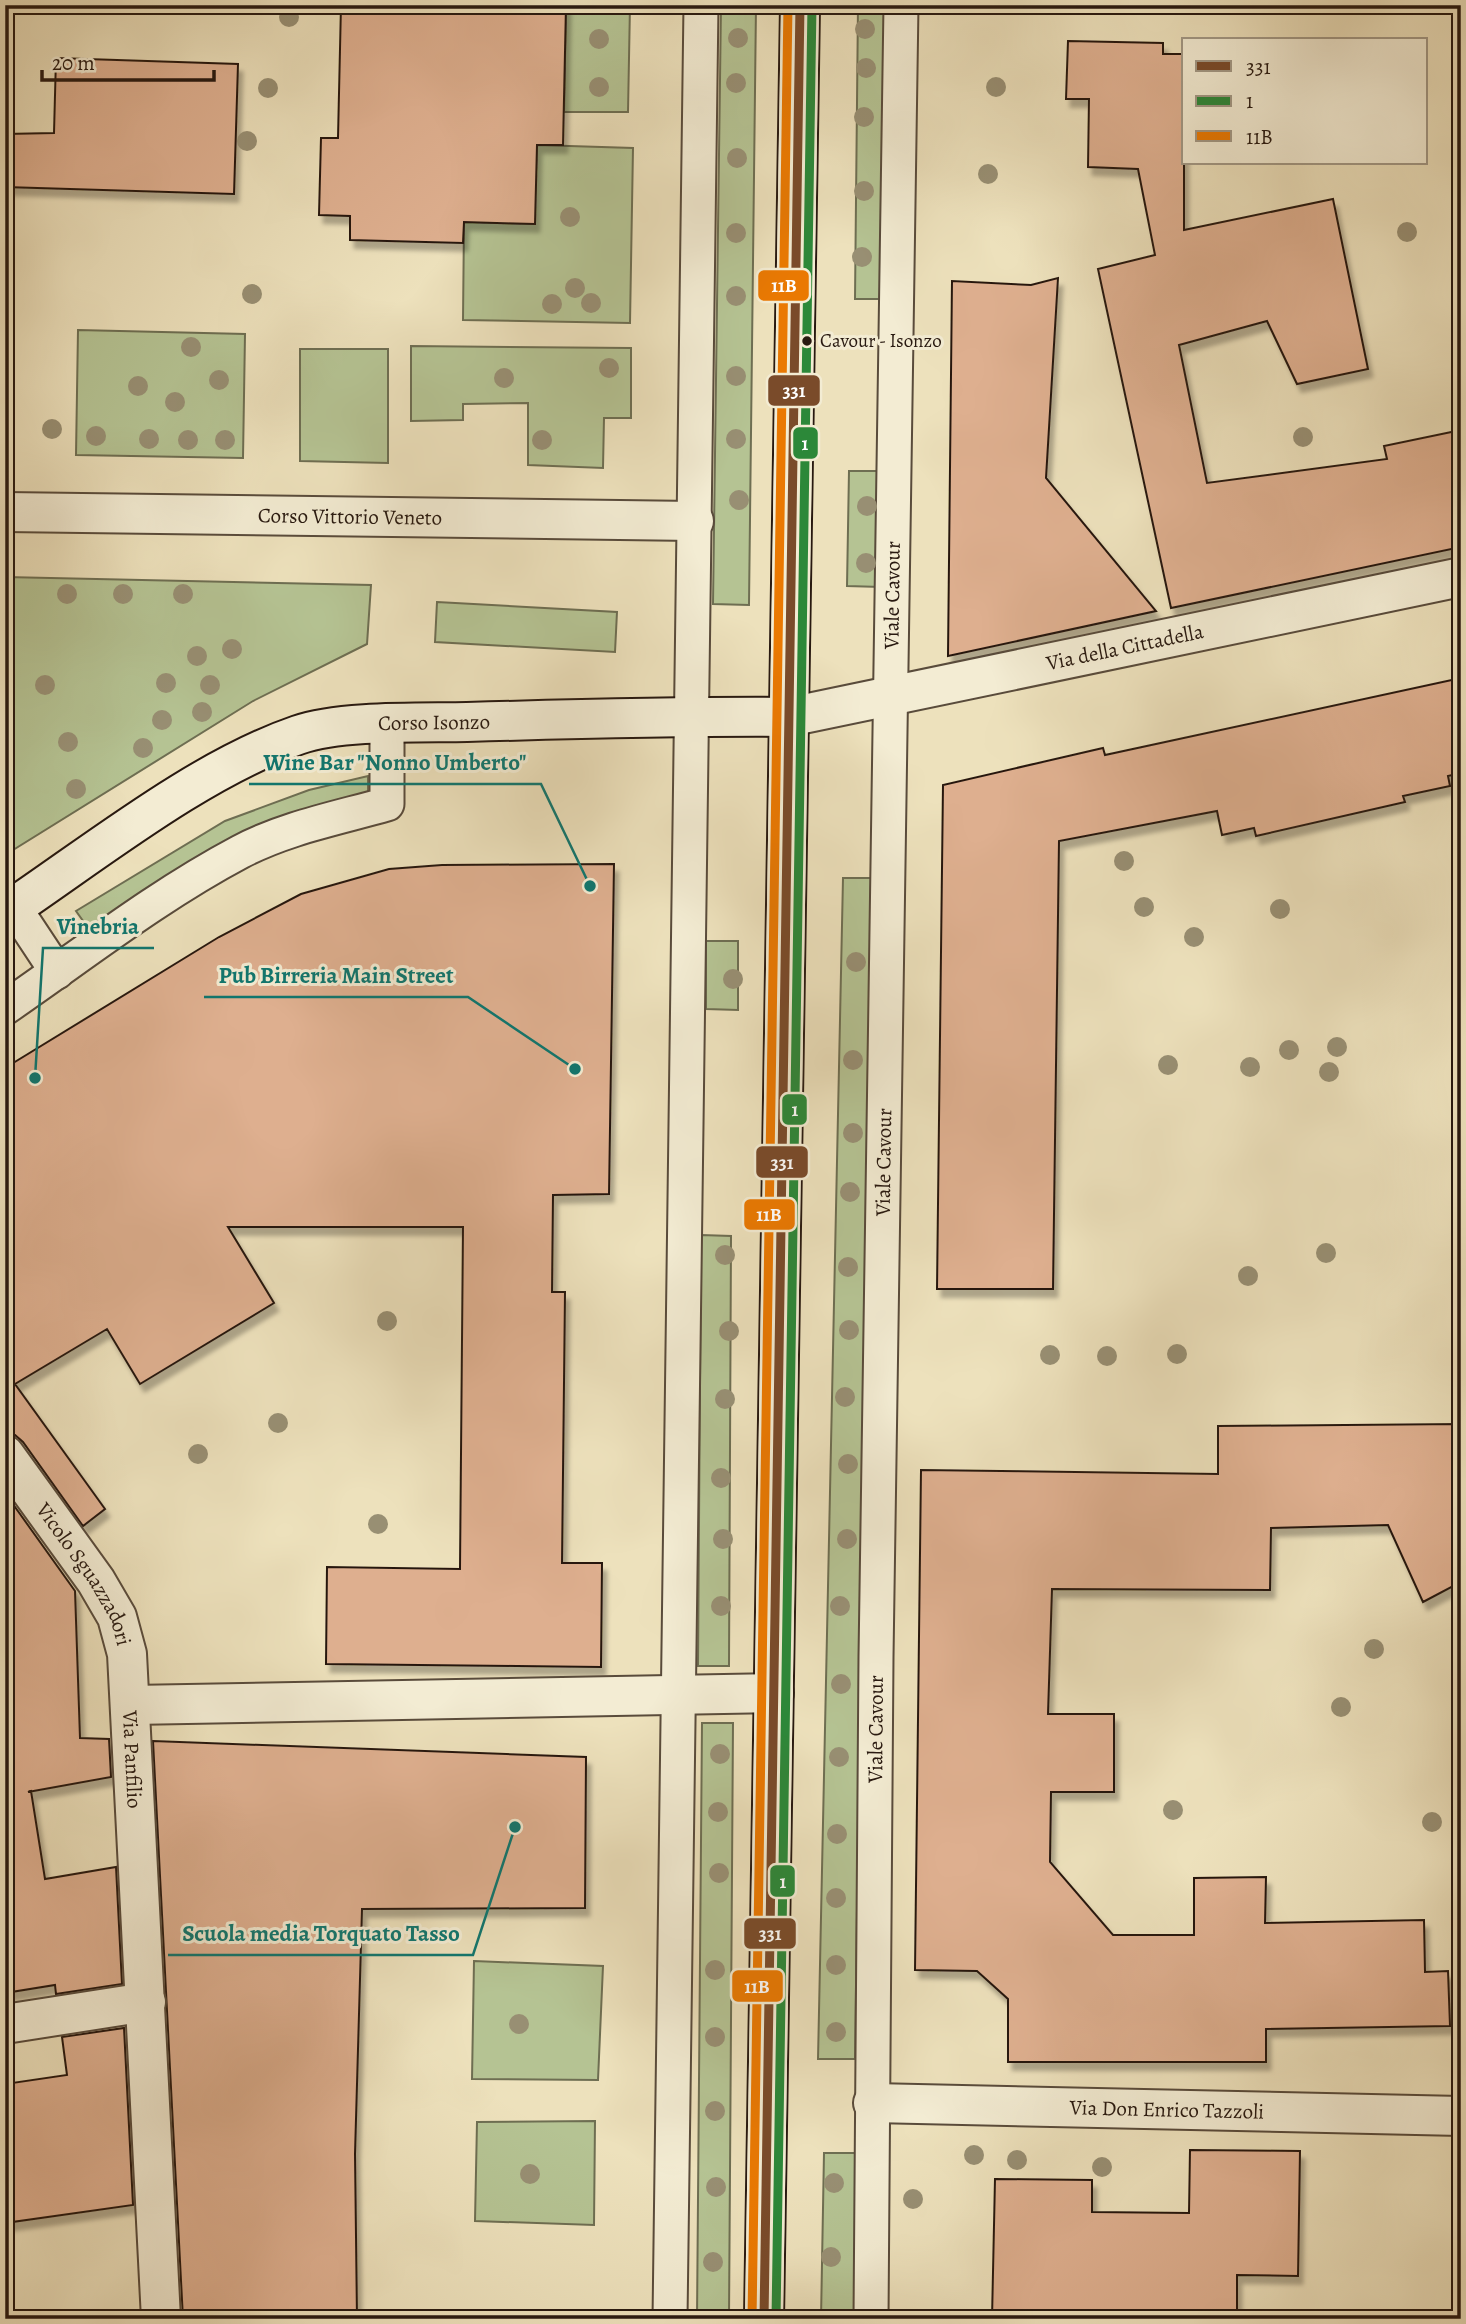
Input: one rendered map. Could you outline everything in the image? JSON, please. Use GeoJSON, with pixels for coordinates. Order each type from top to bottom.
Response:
{"type":"FeatureCollection","features":[{"type":"Feature","properties":{"kind":"street"},"geometry":{"type":"LineString","coordinates":[[764,2319],[800,5]]}},
{"type":"Feature","properties":{"kind":"street","name":"Corso Vittorio Veneto"},"geometry":{"type":"LineString","coordinates":[[5,512],[694,521]]}},
{"type":"Feature","properties":{"kind":"street","name":"Via della Cittadella"},"geometry":{"type":"LineString","coordinates":[[789,717],[1461,577]]}},
{"type":"Feature","properties":{"kind":"street","name":"Corso Isonzo"},"geometry":{"type":"LineString","coordinates":[[10,910],[143,819],[264,748],[302,734],[387,724],[691,716],[789,717]]}},
{"type":"Feature","properties":{"kind":"street","name":"Vicolo Sguazzadori"},"geometry":{"type":"LineString","coordinates":[[5,1455],[117,1617],[127,1654],[132,1705]]}},
{"type":"Feature","properties":{"kind":"street","name":"Via Panfilio"},"geometry":{"type":"LineString","coordinates":[[161,2319],[132,1705],[774,1693]]}},
{"type":"Feature","properties":{"kind":"street"},"geometry":{"type":"LineString","coordinates":[[5,2024],[146,2002]]}},
{"type":"Feature","properties":{"kind":"street","name":"Via Don Enrico Tazzoli"},"geometry":{"type":"LineString","coordinates":[[873,2103],[1461,2116]]}},
{"type":"Feature","properties":{"kind":"lane"},"geometry":{"type":"LineString","coordinates":[[670,2319],[701,5]]}},
{"type":"Feature","properties":{"kind":"lane","name":"Viale Cavour"},"geometry":{"type":"LineString","coordinates":[[871,2319],[876,1657],[901,5]]}},
{"type":"Feature","properties":{"kind":"lane"},"geometry":{"type":"LineString","coordinates":[[5,1008],[154,903],[242,851],[296,830],[387,804],[387,724]]}},
{"type":"Feature","properties":{"kind":"lane"},"geometry":{"type":"LineString","coordinates":[[10,910],[57,972]]}},
{"type":"Feature","properties":{"kind":"green space"},"geometry":{"type":"Polygon","coordinates":[[[566,5],[630,5],[628,112],[564,112],[566,5]]]}},
{"type":"Feature","properties":{"kind":"green space"},"geometry":{"type":"Polygon","coordinates":[[[721,5],[756,5],[749,605],[713,604],[721,5]]]}},
{"type":"Feature","properties":{"kind":"green space"},"geometry":{"type":"Polygon","coordinates":[[[858,5],[888,5],[885,299],[855,299],[858,5]]]}},
{"type":"Feature","properties":{"kind":"green space"},"geometry":{"type":"Polygon","coordinates":[[[537,145],[633,148],[630,323],[463,320],[464,222],[534,224],[537,145]]]}},
{"type":"Feature","properties":{"kind":"green space"},"geometry":{"type":"Polygon","coordinates":[[[78,330],[245,334],[243,458],[76,455],[78,330]]]}},
{"type":"Feature","properties":{"kind":"green space"},"geometry":{"type":"Polygon","coordinates":[[[411,346],[631,348],[631,418],[604,418],[603,468],[528,465],[528,403],[463,404],[463,420],[411,421],[411,346]]]}},
{"type":"Feature","properties":{"kind":"green space"},"geometry":{"type":"Polygon","coordinates":[[[300,349],[388,349],[388,463],[300,461],[300,349]]]}},
{"type":"Feature","properties":{"kind":"green space"},"geometry":{"type":"Polygon","coordinates":[[[849,471],[883,471],[881,587],[847,586],[849,471]]]}},
{"type":"Feature","properties":{"kind":"green space"},"geometry":{"type":"Polygon","coordinates":[[[5,577],[371,585],[367,644],[253,701],[5,855],[5,577]]]}},
{"type":"Feature","properties":{"kind":"green space"},"geometry":{"type":"Polygon","coordinates":[[[437,602],[617,612],[615,652],[435,642],[437,602]]]}},
{"type":"Feature","properties":{"kind":"green space"},"geometry":{"type":"Polygon","coordinates":[[[368,776],[368,795],[91,932],[76,911],[225,821],[309,790],[368,776]]]}},
{"type":"Feature","properties":{"kind":"green space"},"geometry":{"type":"Polygon","coordinates":[[[843,878],[871,878],[855,2059],[818,2059],[843,878]]]}},
{"type":"Feature","properties":{"kind":"green space"},"geometry":{"type":"Polygon","coordinates":[[[706,941],[738,941],[738,1010],[706,1009],[706,941]]]}},
{"type":"Feature","properties":{"kind":"green space"},"geometry":{"type":"Polygon","coordinates":[[[701,1235],[731,1236],[729,1666],[698,1666],[701,1235]]]}},
{"type":"Feature","properties":{"kind":"green space"},"geometry":{"type":"Polygon","coordinates":[[[702,1723],[733,1723],[729,2319],[697,2319],[702,1723]]]}},
{"type":"Feature","properties":{"kind":"green space"},"geometry":{"type":"Polygon","coordinates":[[[474,1961],[603,1966],[598,2080],[472,2079],[474,1961]]]}},
{"type":"Feature","properties":{"kind":"green space"},"geometry":{"type":"Polygon","coordinates":[[[595,2121],[594,2225],[475,2221],[477,2122],[595,2121]]]}},
{"type":"Feature","properties":{"kind":"green space"},"geometry":{"type":"Polygon","coordinates":[[[824,2153],[859,2153],[857,2319],[821,2319],[824,2153]]]}},
{"type":"Feature","properties":{"kind":"building"},"geometry":{"type":"Polygon","coordinates":[[[341,5],[566,5],[563,145],[537,145],[535,224],[464,222],[463,243],[350,240],[350,216],[319,215],[321,138],[338,138],[341,5]]]}},
{"type":"Feature","properties":{"kind":"building"},"geometry":{"type":"Polygon","coordinates":[[[1068,41],[1163,43],[1163,54],[1182,54],[1184,230],[1333,199],[1368,369],[1297,384],[1267,321],[1179,345],[1207,483],[1387,459],[1384,446],[1461,430],[1461,547],[1171,608],[1098,269],[1155,255],[1138,169],[1088,167],[1089,99],[1066,99],[1068,41]]]}},
{"type":"Feature","properties":{"kind":"building"},"geometry":{"type":"Polygon","coordinates":[[[56,58],[238,64],[234,194],[5,187],[5,134],[54,133],[56,58]]]}},
{"type":"Feature","properties":{"kind":"building"},"geometry":{"type":"Polygon","coordinates":[[[1058,278],[1046,478],[1156,611],[948,656],[952,281],[1031,285],[1058,278]]]}},
{"type":"Feature","properties":{"kind":"building"},"geometry":{"type":"Polygon","coordinates":[[[1461,678],[1461,773],[1448,776],[1450,786],[1403,796],[1405,802],[1256,836],[1254,828],[1222,835],[1217,811],[1059,841],[1053,1289],[937,1289],[943,785],[1103,748],[1105,755],[1461,678]]]}},
{"type":"Feature","properties":{"kind":"building"},"geometry":{"type":"Polygon","coordinates":[[[614,864],[609,1194],[553,1195],[552,1292],[565,1292],[562,1563],[602,1563],[601,1667],[326,1664],[327,1567],[460,1569],[463,1227],[228,1227],[274,1303],[140,1384],[107,1329],[15,1384],[105,1509],[83,1526],[23,1442],[15,1435],[5,1434],[5,1068],[219,937],[301,894],[389,869],[442,865],[614,864]]]}},
{"type":"Feature","properties":{"kind":"building"},"geometry":{"type":"Polygon","coordinates":[[[1461,1424],[1461,1582],[1423,1602],[1388,1525],[1271,1528],[1270,1590],[1052,1589],[1048,1714],[1114,1714],[1114,1792],[1051,1792],[1050,1862],[1113,1935],[1194,1935],[1194,1878],[1266,1877],[1265,1923],[1424,1920],[1425,1972],[1448,1971],[1450,2026],[1266,2029],[1266,2062],[1008,2062],[1008,1999],[977,1971],[915,1970],[921,1470],[1218,1474],[1218,1426],[1461,1424]]]}},
{"type":"Feature","properties":{"kind":"building"},"geometry":{"type":"Polygon","coordinates":[[[5,1493],[75,1591],[80,1738],[109,1739],[111,1777],[31,1791],[45,1879],[116,1867],[122,1984],[56,1994],[55,1985],[5,1993],[5,1493]]]}},
{"type":"Feature","properties":{"kind":"building"},"geometry":{"type":"Polygon","coordinates":[[[153,1741],[586,1757],[585,1908],[362,1909],[355,2154],[357,2319],[183,2319],[153,1741]]]}},
{"type":"Feature","properties":{"kind":"building"},"geometry":{"type":"Polygon","coordinates":[[[124,2028],[133,2205],[5,2223],[5,2084],[67,2075],[62,2037],[124,2028]]]}},
{"type":"Feature","properties":{"kind":"building"},"geometry":{"type":"Polygon","coordinates":[[[1190,2150],[1300,2151],[1298,2276],[1237,2275],[1237,2315],[1097,2312],[1097,2319],[992,2319],[995,2179],[1092,2180],[1092,2212],[1189,2213],[1190,2150]]]}},
{"type":"Feature","properties":{"kind":"transit line","name":"11B"},"geometry":{"type":"LineString","coordinates":[[752,2319],[788,5]]}},
{"type":"Feature","properties":{"kind":"transit line","name":"331"},"geometry":{"type":"LineString","coordinates":[[764,2319],[800,5]]}},
{"type":"Feature","properties":{"kind":"transit line","name":"1"},"geometry":{"type":"LineString","coordinates":[[776,2319],[812,5]]}},
{"type":"Feature","properties":{"kind":"place","name":"Cavour - Isonzo"},"geometry":{"type":"Point","coordinates":[807,341]}},
{"type":"Feature","properties":{"kind":"place","name":"Wine Bar \"Nonno Umberto\""},"geometry":{"type":"Point","coordinates":[590,886]}},
{"type":"Feature","properties":{"kind":"place","name":"Pub Birreria Main Street"},"geometry":{"type":"Point","coordinates":[575,1069]}},
{"type":"Feature","properties":{"kind":"place","name":"Vinebria"},"geometry":{"type":"Point","coordinates":[35,1078]}},
{"type":"Feature","properties":{"kind":"place","name":"Scuola media Torquato Tasso"},"geometry":{"type":"Point","coordinates":[515,1827]}}]}
